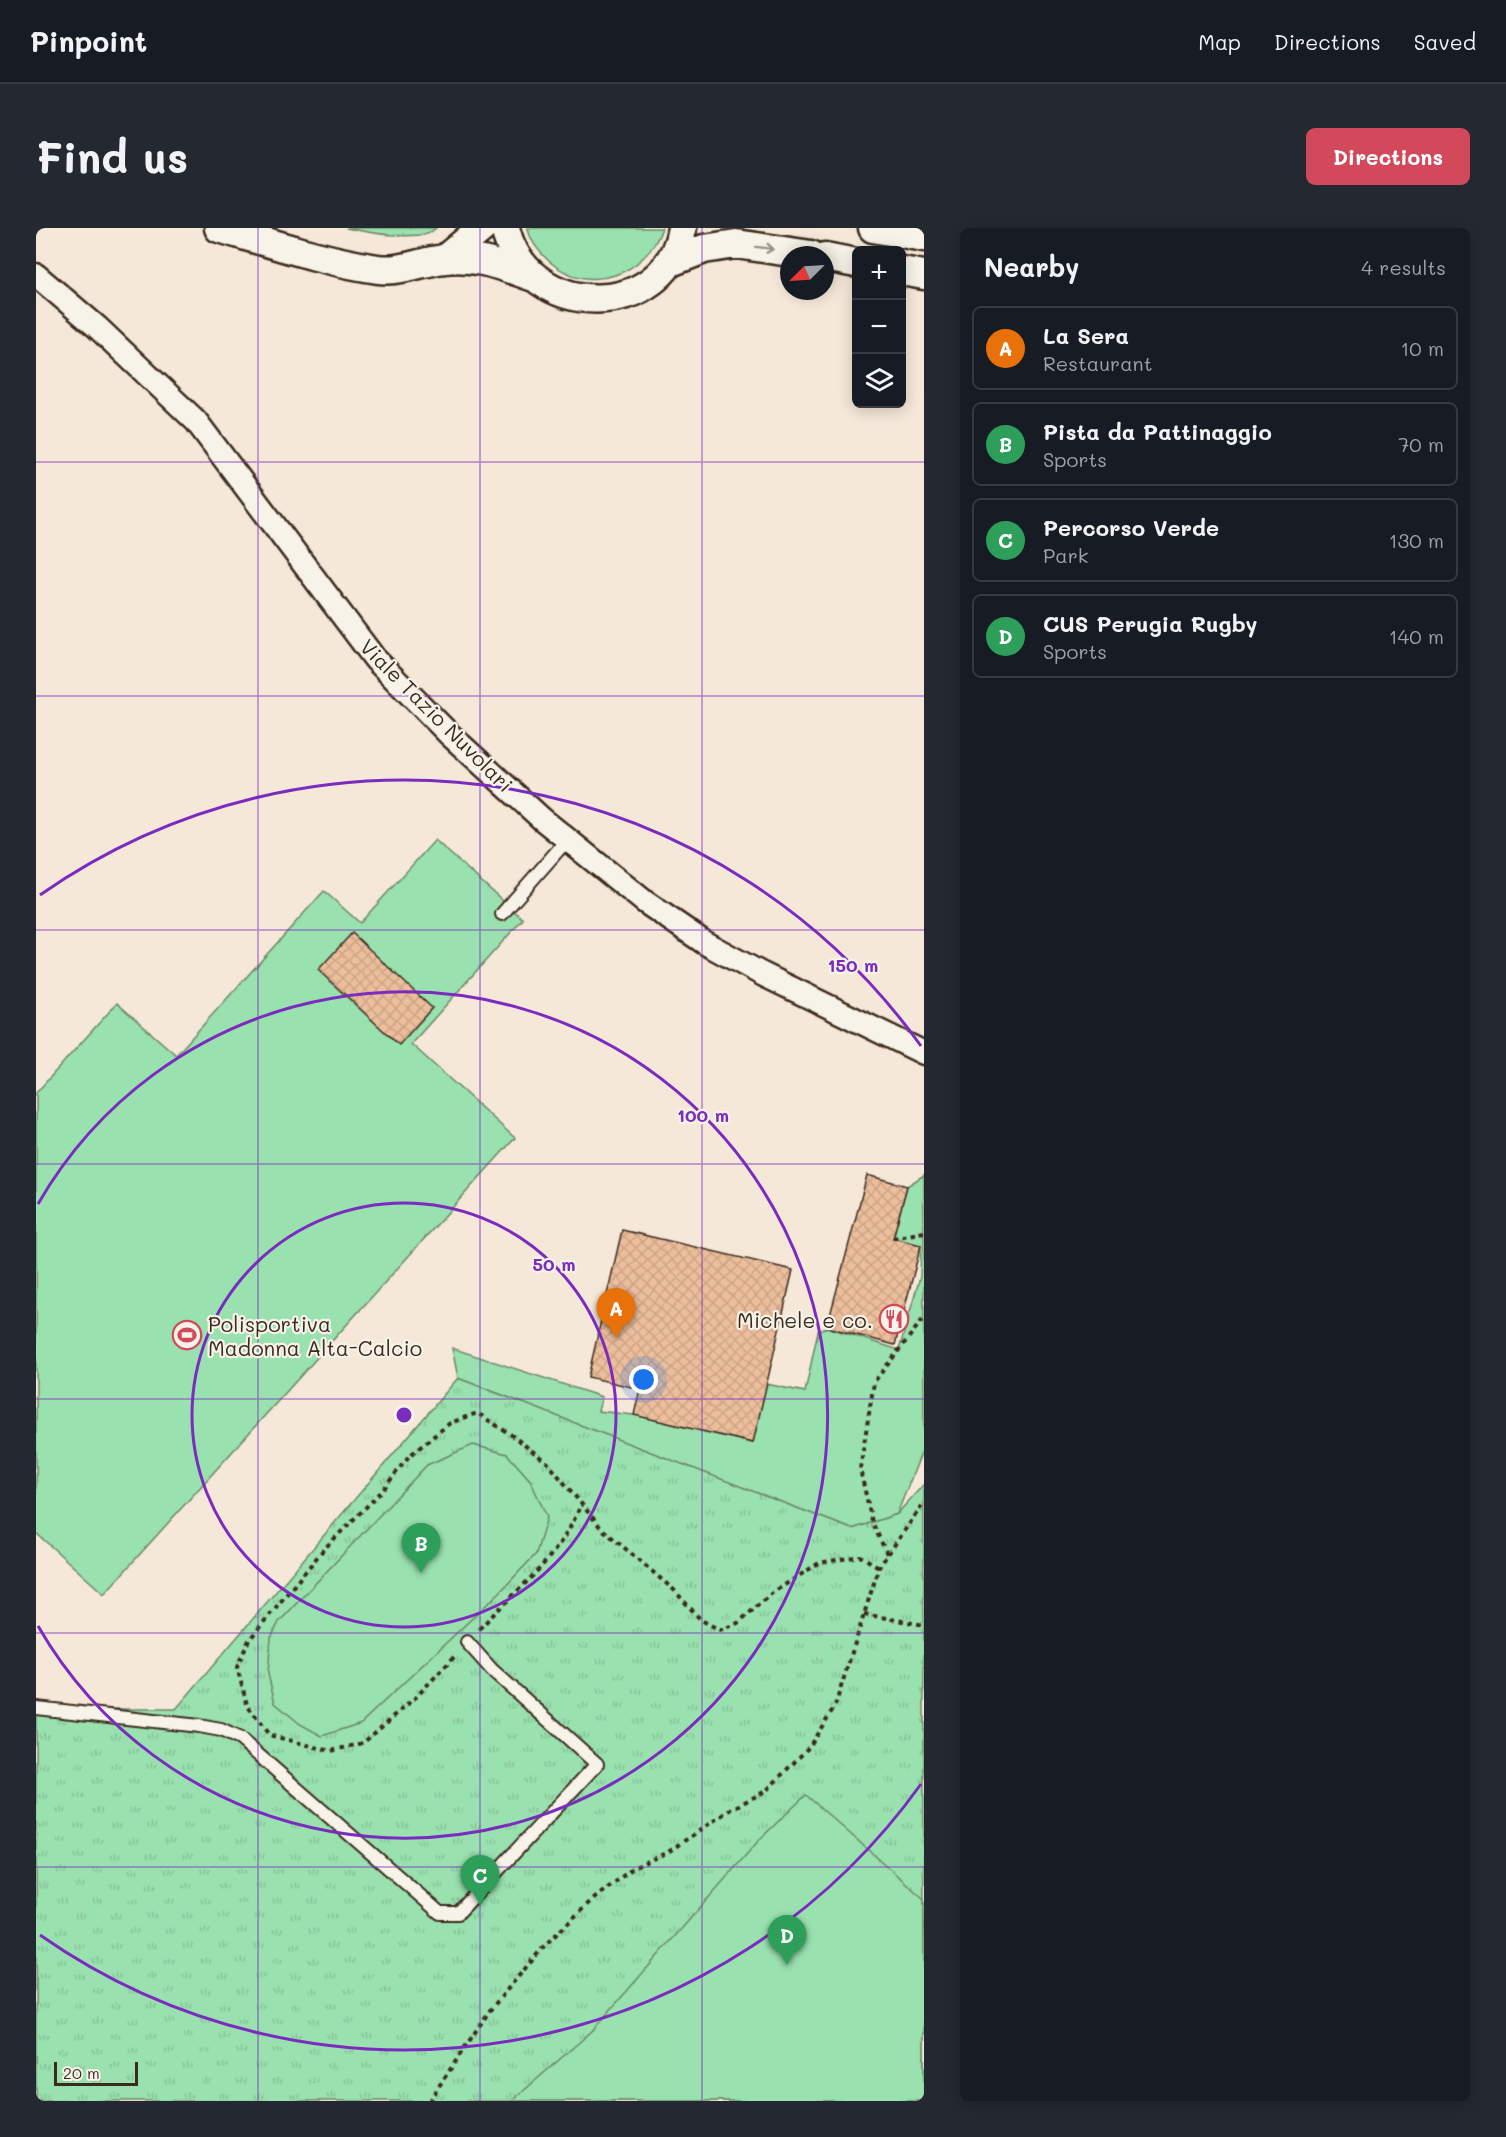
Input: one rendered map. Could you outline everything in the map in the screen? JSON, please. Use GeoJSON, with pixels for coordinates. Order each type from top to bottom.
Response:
{"type":"FeatureCollection","features":[{"type":"Feature","properties":{"kind":"street"},"geometry":{"type":"LineString","coordinates":[[219,228],[297,251],[380,269],[415,267],[445,259],[484,259],[534,277],[559,293],[589,300],[619,297],[646,284],[668,263],[681,238],[682,228]]}},
{"type":"Feature","properties":{"kind":"street"},"geometry":{"type":"LineString","coordinates":[[445,259],[482,228]]}},
{"type":"Feature","properties":{"kind":"street"},"geometry":{"type":"LineString","coordinates":[[505,228],[516,256],[534,277]]}},
{"type":"Feature","properties":{"kind":"street"},"geometry":{"type":"LineString","coordinates":[[668,263],[704,249],[736,244],[780,250]]}},
{"type":"Feature","properties":{"kind":"street"},"geometry":{"type":"LineString","coordinates":[[834,259],[852,262]]}},
{"type":"Feature","properties":{"kind":"street"},"geometry":{"type":"LineString","coordinates":[[906,272],[924,275]]}},
{"type":"Feature","properties":{"kind":"street","name":"Viale Tazio Nuvolari"},"geometry":{"type":"LineString","coordinates":[[36,275],[97,327],[196,421],[375,659],[450,735],[567,840],[645,902],[705,942],[762,974],[924,1053]]}},
{"type":"Feature","properties":{"kind":"lane"},"geometry":{"type":"LineString","coordinates":[[502,914],[567,840]]}},
{"type":"Feature","properties":{"kind":"lane"},"geometry":{"type":"LineString","coordinates":[[36,1708],[199,1726],[220,1730],[240,1739],[440,1912],[458,1913],[597,1764],[492,1670],[467,1642]]}},
{"type":"Feature","properties":{"kind":"path"},"geometry":{"type":"LineString","coordinates":[[893,1238],[924,1232]]}},
{"type":"Feature","properties":{"kind":"path"},"geometry":{"type":"LineString","coordinates":[[887,1555],[872,1522],[860,1469],[874,1382],[924,1318]]}},
{"type":"Feature","properties":{"kind":"path"},"geometry":{"type":"LineString","coordinates":[[581,1504],[573,1527],[540,1570],[416,1696],[363,1743],[332,1750],[268,1735],[247,1705],[237,1667],[249,1640],[323,1550],[382,1491],[409,1456],[450,1423],[477,1413],[548,1463],[601,1528],[674,1590],[701,1620],[720,1630],[738,1623],[772,1593],[819,1563],[860,1556],[879,1567]]}},
{"type":"Feature","properties":{"kind":"path"},"geometry":{"type":"LineString","coordinates":[[429,2101],[490,2010],[544,1945],[590,1902],[633,1868],[668,1852],[731,1809],[766,1791],[809,1747],[835,1706],[879,1567],[924,1503]]}},
{"type":"Feature","properties":{"kind":"path"},"geometry":{"type":"LineString","coordinates":[[864,1614],[924,1625]]}},
{"type":"Feature","properties":{"kind":"green space"},"geometry":{"type":"Polygon","coordinates":[[[346,228],[436,228],[419,235],[406,236],[346,228]]]}},
{"type":"Feature","properties":{"kind":"green space"},"geometry":{"type":"Polygon","coordinates":[[[528,228],[662,228],[654,244],[643,258],[630,268],[615,275],[582,278],[550,262],[536,247],[528,228]]]}},
{"type":"Feature","properties":{"kind":"green space","name":"Polisportiva Madonna Alta-Calcio"},"geometry":{"type":"Polygon","coordinates":[[[435,840],[523,919],[411,1044],[515,1138],[104,1594],[36,1533],[36,1093],[117,1003],[176,1055],[324,891],[360,923],[435,840]]]}},
{"type":"Feature","properties":{"kind":"green space"},"geometry":{"type":"Polygon","coordinates":[[[924,1175],[924,1446],[897,1514],[852,1529],[458,1378],[452,1348],[602,1397],[598,1411],[634,1415],[752,1443],[766,1384],[805,1392],[818,1331],[827,1327],[899,1350],[920,1277],[921,1246],[893,1238],[907,1186],[924,1175]]]}},
{"type":"Feature","properties":{"kind":"green space"},"geometry":{"type":"Polygon","coordinates":[[[458,1378],[852,1529],[897,1514],[924,1484],[924,2101],[36,2101],[36,1709],[176,1709],[458,1378]]]}},
{"type":"Feature","properties":{"kind":"green space"},"geometry":{"type":"Polygon","coordinates":[[[473,1445],[507,1454],[530,1480],[547,1517],[536,1554],[500,1592],[361,1723],[322,1736],[300,1724],[275,1703],[268,1674],[271,1638],[279,1622],[427,1465],[473,1445]]]}},
{"type":"Feature","properties":{"kind":"green space"},"geometry":{"type":"Polygon","coordinates":[[[806,1795],[924,1899],[924,2101],[512,2101],[592,2031],[760,1839],[806,1795]]]}},
{"type":"Feature","properties":{"kind":"building"},"geometry":{"type":"Polygon","coordinates":[[[352,933],[432,1008],[399,1045],[318,970],[352,933]]]}},
{"type":"Feature","properties":{"kind":"building"},"geometry":{"type":"Polygon","coordinates":[[[867,1175],[907,1186],[893,1238],[921,1245],[895,1345],[827,1327],[867,1175]]]}},
{"type":"Feature","properties":{"kind":"building"},"geometry":{"type":"Polygon","coordinates":[[[622,1230],[793,1270],[753,1443],[634,1415],[640,1389],[588,1377],[622,1230]]]}},
{"type":"Feature","properties":{"kind":"place","name":"Michele e co."},"geometry":{"type":"Point","coordinates":[894,1319]}},
{"type":"Feature","properties":{"kind":"place","name":"Polisportiva Madonna Alta-Calcio"},"geometry":{"type":"Point","coordinates":[187,1335]}},
{"type":"Feature","properties":{"kind":"place","name":"La Sera"},"geometry":{"type":"Point","coordinates":[616,1338]}},
{"type":"Feature","properties":{"kind":"place","name":"Pista da Pattinaggio"},"geometry":{"type":"Point","coordinates":[421,1573]}},
{"type":"Feature","properties":{"kind":"place","name":"Percorso Verde"},"geometry":{"type":"Point","coordinates":[480,1905]}},
{"type":"Feature","properties":{"kind":"place","name":"CUS Perugia Rugby"},"geometry":{"type":"Point","coordinates":[787,1965]}}]}
